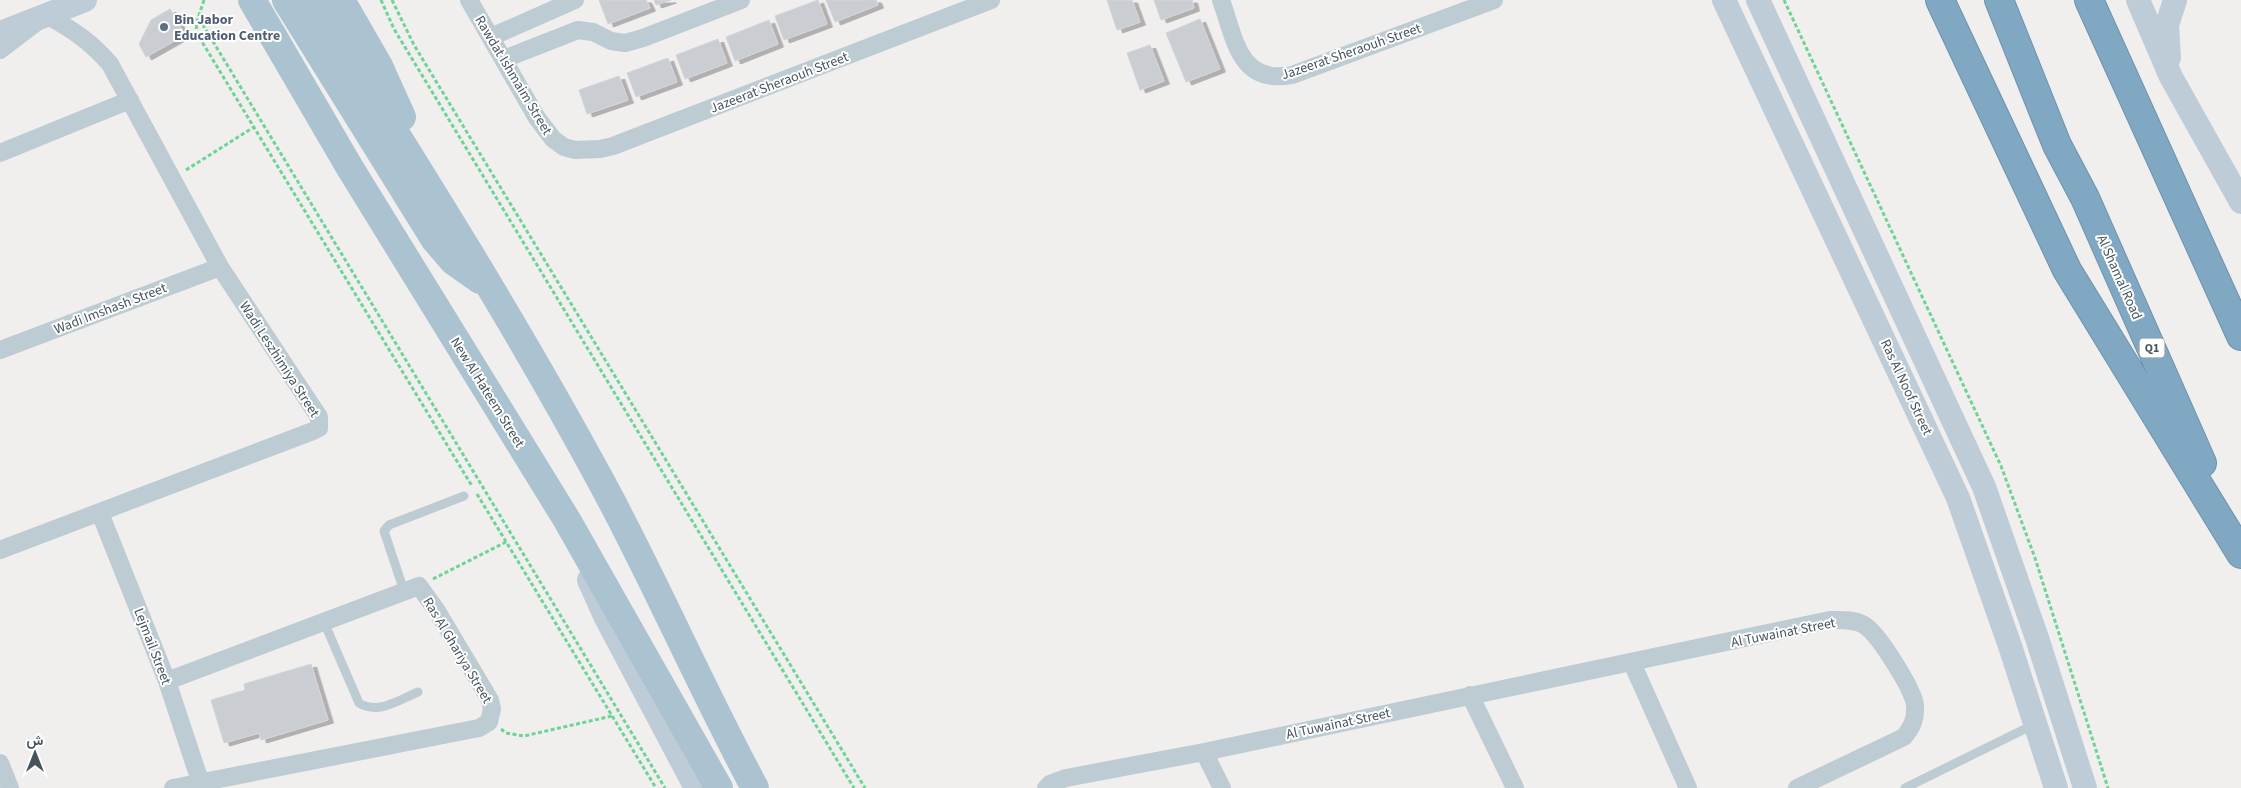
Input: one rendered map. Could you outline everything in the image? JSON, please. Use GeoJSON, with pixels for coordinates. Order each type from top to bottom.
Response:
{"type":"FeatureCollection","features":[{"type":"Feature","properties":{"kind":"highway"},"geometry":{"type":"LineString","coordinates":[[1940,0],[2068,270],[2241,554]]}},
{"type":"Feature","properties":{"kind":"highway","name":"Al Shamal Road"},"geometry":{"type":"LineString","coordinates":[[1999,0],[2057,144],[2085,198],[2241,554]]}},
{"type":"Feature","properties":{"kind":"highway"},"geometry":{"type":"LineString","coordinates":[[2089,0],[2241,336]]}},
{"type":"Feature","properties":{"kind":"main road"},"geometry":{"type":"LineString","coordinates":[[230,0],[252,21],[323,136],[350,168]]}},
{"type":"Feature","properties":{"kind":"main road","name":"New Al Hateem Street"},"geometry":{"type":"LineString","coordinates":[[252,0],[350,168],[567,520],[719,788]]}},
{"type":"Feature","properties":{"kind":"main road"},"geometry":{"type":"LineString","coordinates":[[286,0],[435,240],[453,261],[488,284]]}},
{"type":"Feature","properties":{"kind":"main road"},"geometry":{"type":"LineString","coordinates":[[312,0],[444,210],[607,493],[755,788]]}},
{"type":"Feature","properties":{"kind":"main road"},"geometry":{"type":"LineString","coordinates":[[341,0],[379,66],[444,210]]}},
{"type":"Feature","properties":{"kind":"street"},"geometry":{"type":"LineString","coordinates":[[0,33],[86,0]]}},
{"type":"Feature","properties":{"kind":"street","name":"Rawdat Ishmaim Street"},"geometry":{"type":"LineString","coordinates":[[469,0],[544,130],[564,147]]}},
{"type":"Feature","properties":{"kind":"street"},"geometry":{"type":"LineString","coordinates":[[491,37],[575,0]]}},
{"type":"Feature","properties":{"kind":"street"},"geometry":{"type":"LineString","coordinates":[[504,59],[578,30],[593,32],[611,41],[625,43],[643,38],[741,0]]}},
{"type":"Feature","properties":{"kind":"street","name":"Jazeerat Sheraouh Street"},"geometry":{"type":"LineString","coordinates":[[564,147],[588,150],[613,146],[992,0]]}},
{"type":"Feature","properties":{"kind":"street","name":"Jazeerat Sheraouh Street"},"geometry":{"type":"LineString","coordinates":[[1221,0],[1243,60],[1252,70],[1263,76],[1277,78],[1292,75],[1494,0]]}},
{"type":"Feature","properties":{"kind":"street","name":"Ras Al Noof Street"},"geometry":{"type":"LineString","coordinates":[[1724,0],[1958,498],[2056,788]]}},
{"type":"Feature","properties":{"kind":"street","name":"Ras Al Noof Street"},"geometry":{"type":"LineString","coordinates":[[1758,0],[1984,487],[2037,638],[2085,788]]}},
{"type":"Feature","properties":{"kind":"street"},"geometry":{"type":"LineString","coordinates":[[2138,0],[2171,77],[2241,202]]}},
{"type":"Feature","properties":{"kind":"street"},"geometry":{"type":"LineString","coordinates":[[2171,77],[2166,36],[2175,0]]}},
{"type":"Feature","properties":{"kind":"street"},"geometry":{"type":"LineString","coordinates":[[0,50],[46,15]]}},
{"type":"Feature","properties":{"kind":"street","name":"Wadi Leszhimiya Street"},"geometry":{"type":"LineString","coordinates":[[0,550],[319,428],[318,417],[220,267],[171,180],[110,64],[95,46],[82,36],[46,15]]}},
{"type":"Feature","properties":{"kind":"street"},"geometry":{"type":"LineString","coordinates":[[0,153],[130,100]]}},
{"type":"Feature","properties":{"kind":"street","name":"Wadi Imshash Street"},"geometry":{"type":"LineString","coordinates":[[0,350],[220,267]]}},
{"type":"Feature","properties":{"kind":"street","name":"Lejmail Street"},"geometry":{"type":"LineString","coordinates":[[100,513],[166,681],[200,782]]}},
{"type":"Feature","properties":{"kind":"street"},"geometry":{"type":"LineString","coordinates":[[567,520],[591,586],[606,618],[696,788]]}},
{"type":"Feature","properties":{"kind":"street","name":"Ras Al Ghariya Street"},"geometry":{"type":"LineString","coordinates":[[166,681],[412,589],[437,612],[490,700],[492,709],[489,722],[479,728],[173,788]]}},
{"type":"Feature","properties":{"kind":"street","name":"Al Tuwainat Street"},"geometry":{"type":"LineString","coordinates":[[1046,788],[1050,784],[1066,778],[1204,752],[1830,620],[1846,620],[1862,624],[1874,632],[1884,644],[1914,703],[1915,717],[1912,728],[1904,737],[1797,788]]}},
{"type":"Feature","properties":{"kind":"street"},"geometry":{"type":"LineString","coordinates":[[1632,662],[1688,788]]}},
{"type":"Feature","properties":{"kind":"street"},"geometry":{"type":"LineString","coordinates":[[1470,695],[1515,788]]}},
{"type":"Feature","properties":{"kind":"street"},"geometry":{"type":"LineString","coordinates":[[1204,752],[1222,788]]}},
{"type":"Feature","properties":{"kind":"street"},"geometry":{"type":"LineString","coordinates":[[0,764],[10,788]]}},
{"type":"Feature","properties":{"kind":"lane"},"geometry":{"type":"LineString","coordinates":[[412,589],[384,531],[389,525],[464,496]]}},
{"type":"Feature","properties":{"kind":"lane"},"geometry":{"type":"LineString","coordinates":[[324,622],[359,703],[374,709],[418,692]]}},
{"type":"Feature","properties":{"kind":"lane"},"geometry":{"type":"LineString","coordinates":[[1905,788],[2035,724]]}},
{"type":"Feature","properties":{"kind":"path"},"geometry":{"type":"LineString","coordinates":[[204,0],[196,21],[196,32],[656,788]]}},
{"type":"Feature","properties":{"kind":"path"},"geometry":{"type":"LineString","coordinates":[[381,0],[398,36],[854,788]]}},
{"type":"Feature","properties":{"kind":"path"},"geometry":{"type":"LineString","coordinates":[[392,0],[419,53],[866,788]]}},
{"type":"Feature","properties":{"kind":"path"},"geometry":{"type":"LineString","coordinates":[[196,21],[203,25],[665,788]]}},
{"type":"Feature","properties":{"kind":"path"},"geometry":{"type":"LineString","coordinates":[[171,180],[254,127]]}},
{"type":"Feature","properties":{"kind":"path"},"geometry":{"type":"LineString","coordinates":[[412,589],[506,542]]}},
{"type":"Feature","properties":{"kind":"path"},"geometry":{"type":"LineString","coordinates":[[489,722],[506,733],[524,736],[612,716]]}},
{"type":"Feature","properties":{"kind":"building"},"geometry":{"type":"Polygon","coordinates":[[[599,0],[646,0],[650,8],[608,24],[599,0]]]}},
{"type":"Feature","properties":{"kind":"building"},"geometry":{"type":"Polygon","coordinates":[[[654,0],[671,0],[656,5],[654,0]]]}},
{"type":"Feature","properties":{"kind":"building"},"geometry":{"type":"Polygon","coordinates":[[[818,0],[827,24],[784,40],[775,16],[818,0]]]}},
{"type":"Feature","properties":{"kind":"building"},"geometry":{"type":"Polygon","coordinates":[[[826,0],[876,0],[878,5],[835,22],[826,0]]]}},
{"type":"Feature","properties":{"kind":"building"},"geometry":{"type":"Polygon","coordinates":[[[1107,0],[1132,0],[1140,22],[1117,30],[1107,0]]]}},
{"type":"Feature","properties":{"kind":"building"},"geometry":{"type":"Polygon","coordinates":[[[1154,0],[1192,0],[1194,8],[1161,20],[1154,0]]]}},
{"type":"Feature","properties":{"kind":"building","name":"Bin Jabor Education Centre"},"geometry":{"type":"Polygon","coordinates":[[[170,9],[185,35],[146,57],[139,44],[151,20],[170,9]]]}},
{"type":"Feature","properties":{"kind":"building"},"geometry":{"type":"Polygon","coordinates":[[[1200,19],[1220,69],[1186,82],[1166,33],[1200,19]]]}},
{"type":"Feature","properties":{"kind":"building"},"geometry":{"type":"Polygon","coordinates":[[[769,20],[778,44],[735,61],[726,37],[769,20]]]}},
{"type":"Feature","properties":{"kind":"building"},"geometry":{"type":"Polygon","coordinates":[[[718,39],[727,63],[685,79],[676,55],[718,39]]]}},
{"type":"Feature","properties":{"kind":"building"},"geometry":{"type":"Polygon","coordinates":[[[1150,45],[1164,81],[1140,90],[1127,53],[1150,45]]]}},
{"type":"Feature","properties":{"kind":"building"},"geometry":{"type":"Polygon","coordinates":[[[668,58],[677,82],[636,97],[627,73],[668,58]]]}},
{"type":"Feature","properties":{"kind":"building"},"geometry":{"type":"Polygon","coordinates":[[[619,76],[628,100],[587,114],[579,90],[619,76]]]}},
{"type":"Feature","properties":{"kind":"building"},"geometry":{"type":"Polygon","coordinates":[[[311,664],[328,720],[261,740],[259,733],[224,743],[211,700],[245,690],[244,684],[311,664]]]}},
{"type":"Feature","properties":{"kind":"place","name":"Bin Jabor Education Centre"},"geometry":{"type":"Point","coordinates":[164,27]}}]}
